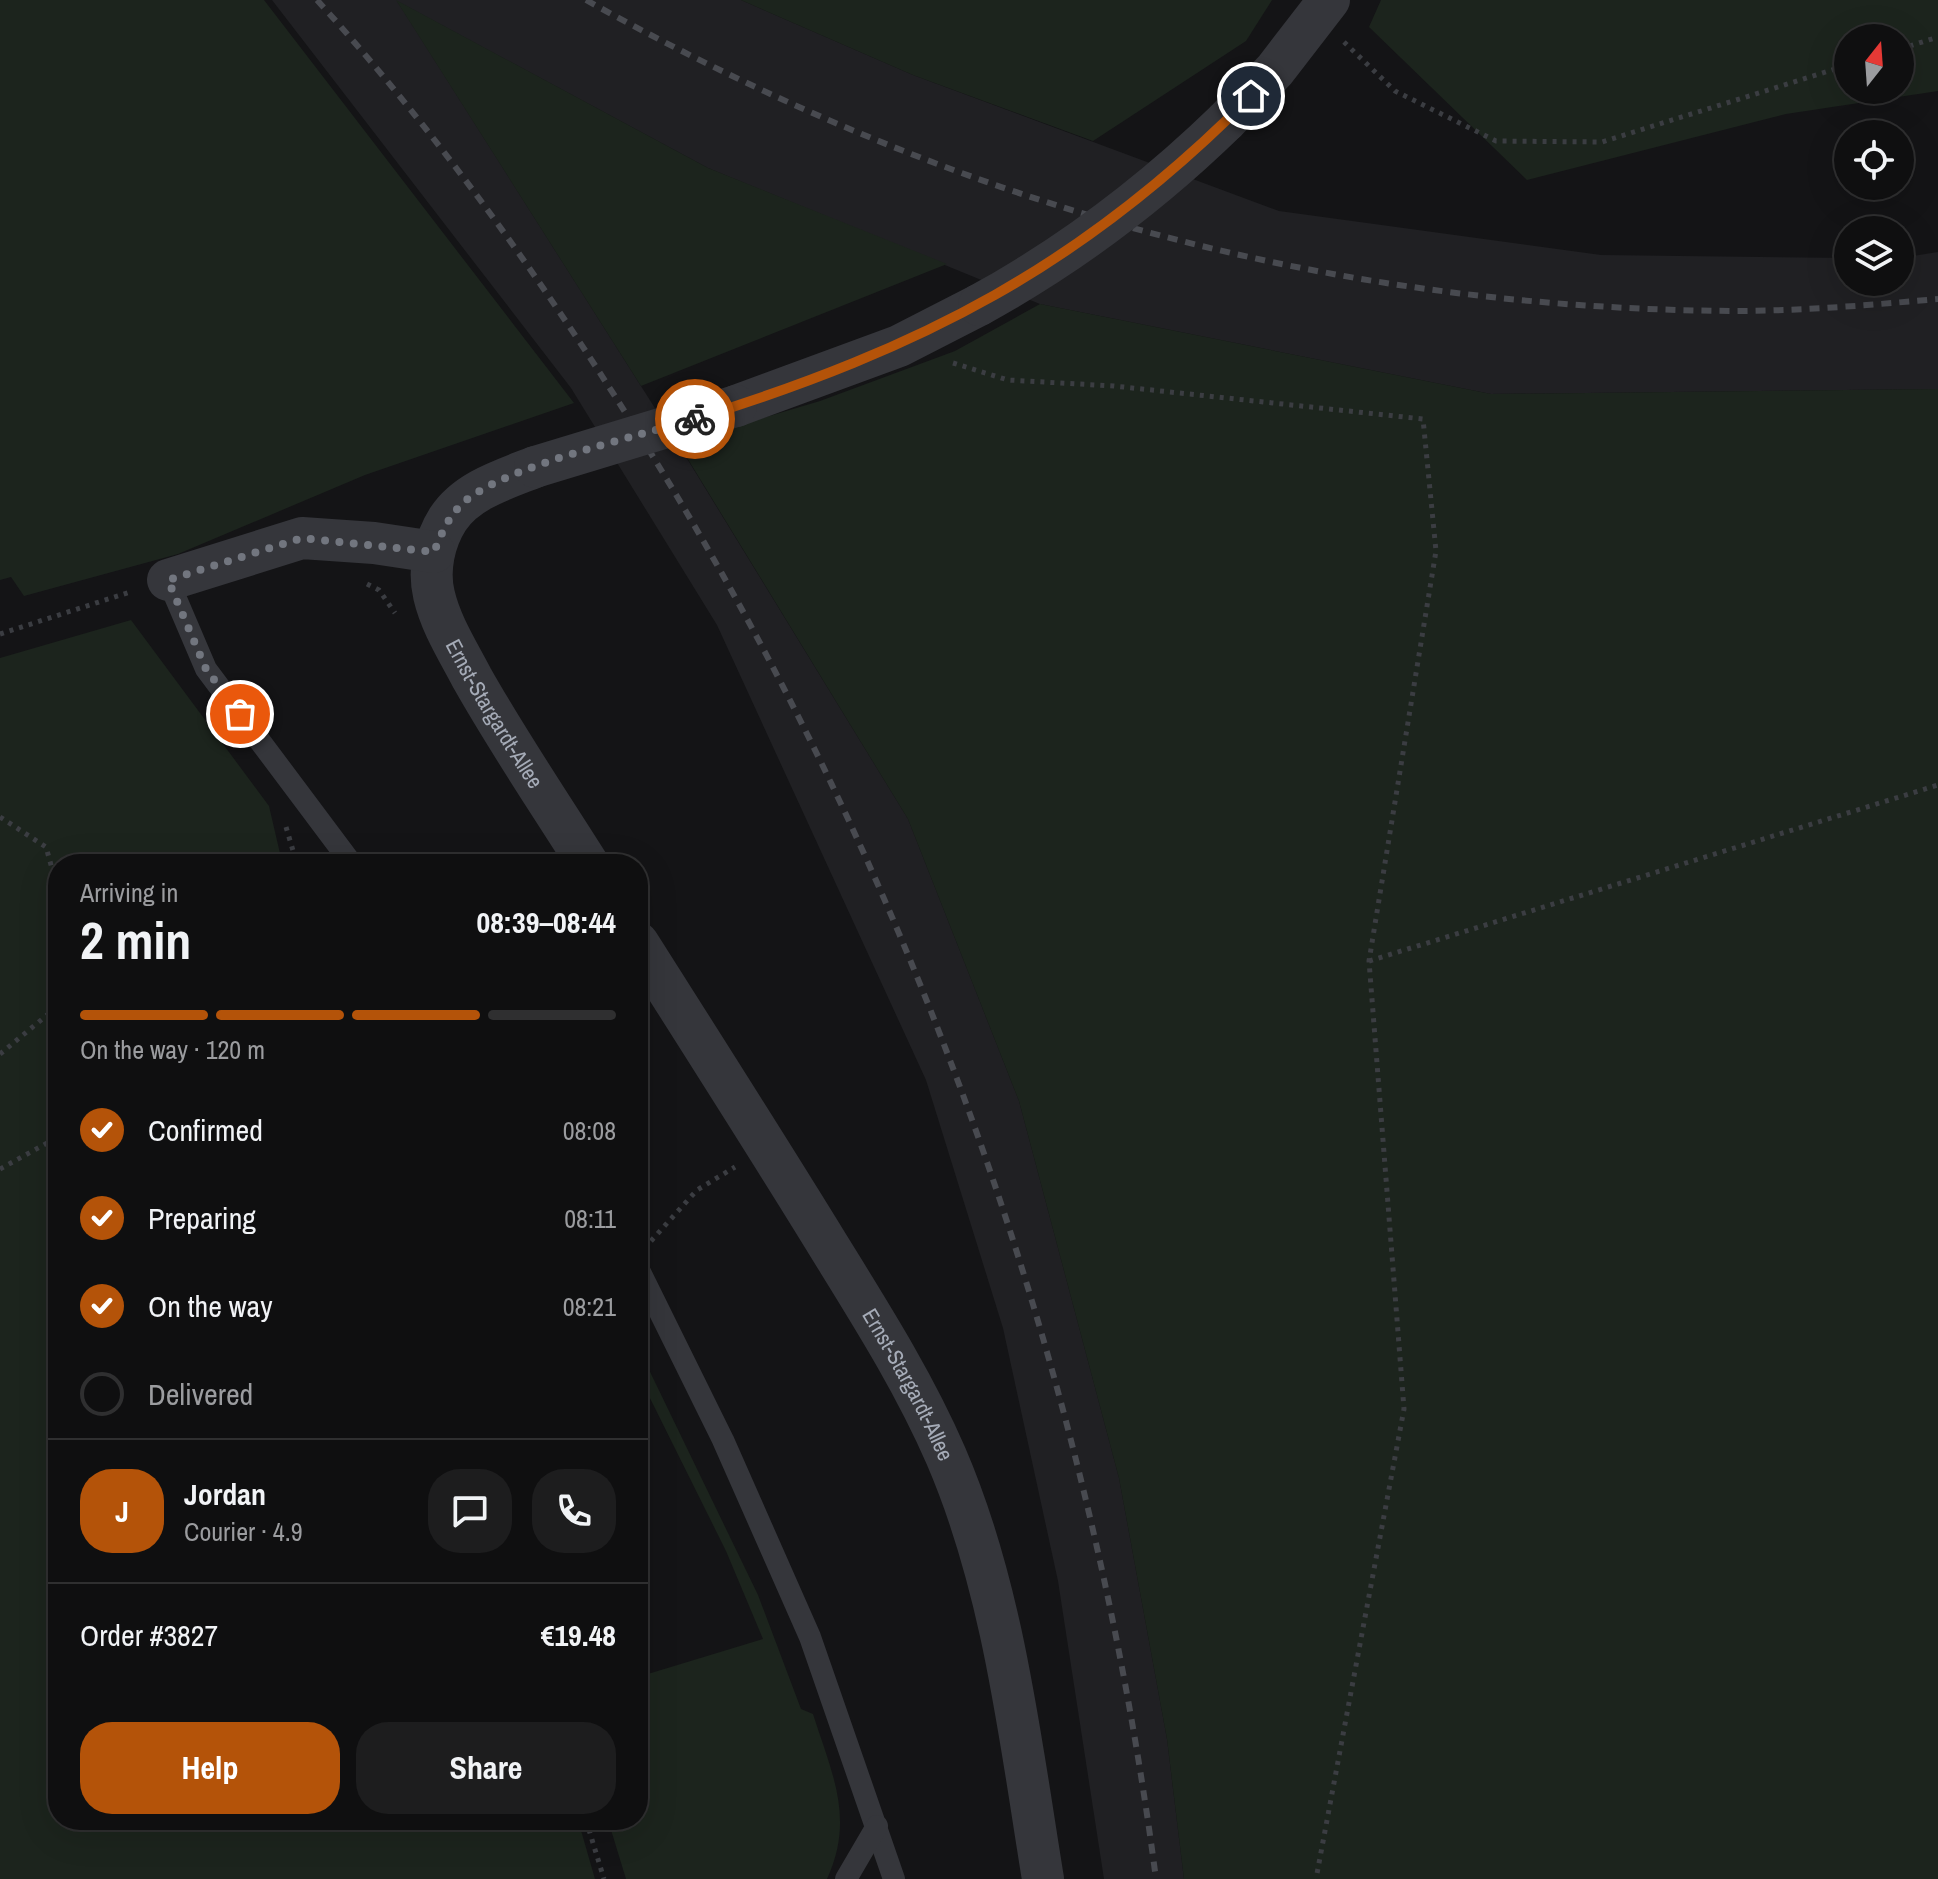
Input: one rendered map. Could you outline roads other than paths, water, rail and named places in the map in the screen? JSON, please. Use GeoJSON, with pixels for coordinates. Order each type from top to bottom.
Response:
{"type":"FeatureCollection","features":[{"type":"Feature","properties":{"kind":"street","name":"Ernst-Stargardt-Allee"},"geometry":{"type":"LineString","coordinates":[[582,854],[490,711],[452,641],[433,593],[434,552],[448,520],[463,502],[497,481],[535,467],[736,406],[826,375],[925,334],[1024,280],[1113,219],[1226,121],[1323,9]]}},
{"type":"Feature","properties":{"kind":"street"},"geometry":{"type":"LineString","coordinates":[[168,580],[302,538],[434,552]]}},
{"type":"Feature","properties":{"kind":"street","name":"Ernst-Stargardt-Allee"},"geometry":{"type":"LineString","coordinates":[[648,959],[900,1365],[946,1457],[988,1587],[1016,1710],[1043,1879]]}},
{"type":"Feature","properties":{"kind":"lane"},"geometry":{"type":"LineString","coordinates":[[168,580],[206,669],[345,854]]}},
{"type":"Feature","properties":{"kind":"lane"},"geometry":{"type":"LineString","coordinates":[[648,1274],[810,1637],[894,1879]]}},
{"type":"Feature","properties":{"kind":"lane"},"geometry":{"type":"LineString","coordinates":[[846,1879],[877,1826]]}},
{"type":"Feature","properties":{"kind":"railway"},"geometry":{"type":"LineString","coordinates":[[317,0],[401,98],[480,199],[625,412],[726,581],[817,755],[899,933],[971,1116],[1032,1303],[1084,1492],[1125,1685],[1156,1879]]}},
{"type":"Feature","properties":{"kind":"railway"},"geometry":{"type":"LineString","coordinates":[[586,0],[722,71],[859,133],[998,186],[1139,230],[1283,264],[1429,289],[1579,305],[1759,311],[1938,299]]}}]}
